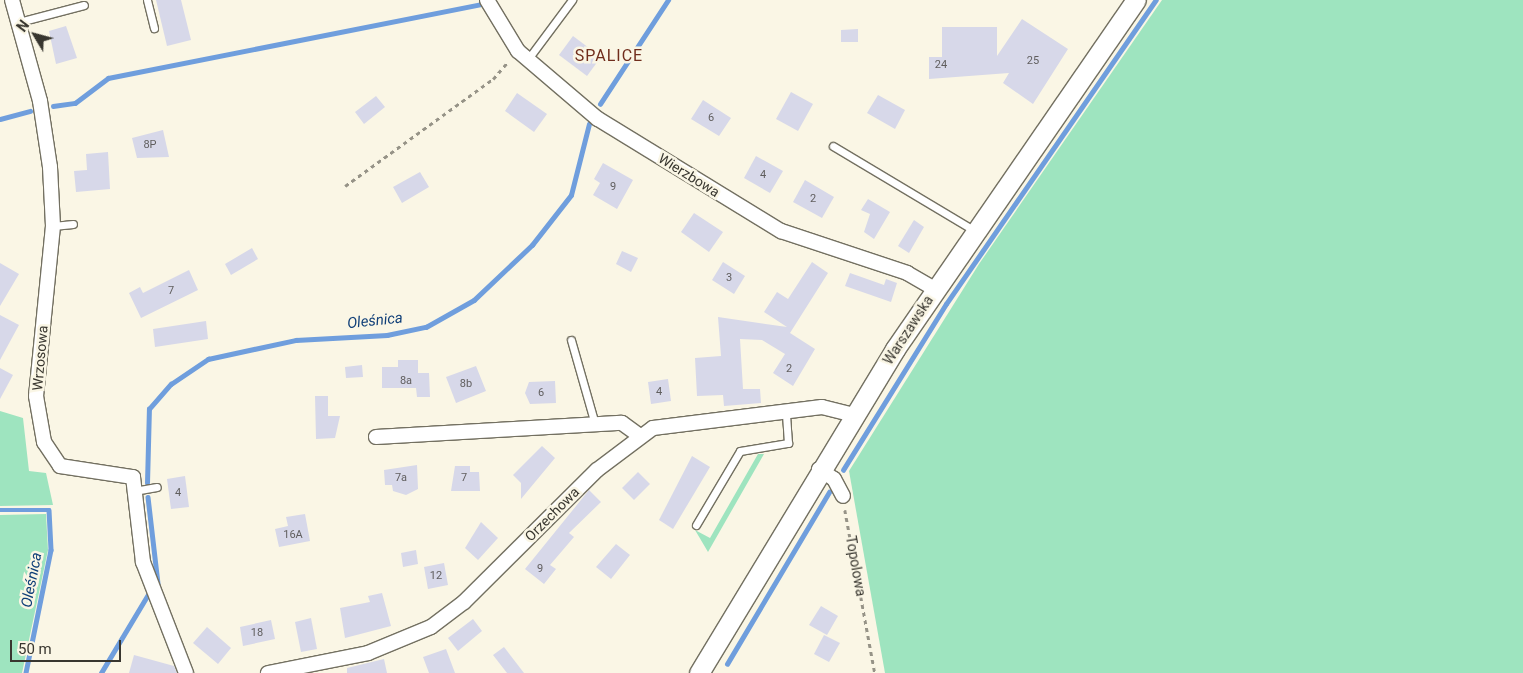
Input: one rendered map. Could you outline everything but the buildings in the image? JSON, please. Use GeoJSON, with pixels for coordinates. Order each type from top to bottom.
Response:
{"type":"FeatureCollection","features":[{"type":"Feature","properties":{"kind":"main road","name":"Warszawska"},"geometry":{"type":"LineString","coordinates":[[699,673],[853,415],[935,289],[1136,0]]}},
{"type":"Feature","properties":{"kind":"street","name":"Wrzosowa"},"geometry":{"type":"LineString","coordinates":[[12,0],[43,114],[53,226],[36,396],[44,442],[60,466],[127,473],[132,476],[144,562],[186,673]]}},
{"type":"Feature","properties":{"kind":"street","name":"Wierzbowa"},"geometry":{"type":"LineString","coordinates":[[487,0],[523,55],[598,118],[781,231],[907,274],[935,289]]}},
{"type":"Feature","properties":{"kind":"street","name":"Orzechowa"},"geometry":{"type":"LineString","coordinates":[[268,673],[368,653],[431,627],[464,602],[596,470],[640,436],[660,427],[832,407],[853,415]]}},
{"type":"Feature","properties":{"kind":"street"},"geometry":{"type":"LineString","coordinates":[[376,437],[595,424],[626,424],[640,436]]}},
{"type":"Feature","properties":{"kind":"street"},"geometry":{"type":"LineString","coordinates":[[820,469],[834,478],[843,496]]}},
{"type":"Feature","properties":{"kind":"lane"},"geometry":{"type":"LineString","coordinates":[[147,0],[154,28]]}},
{"type":"Feature","properties":{"kind":"lane"},"geometry":{"type":"LineString","coordinates":[[523,55],[572,0]]}},
{"type":"Feature","properties":{"kind":"lane"},"geometry":{"type":"LineString","coordinates":[[19,22],[84,5]]}},
{"type":"Feature","properties":{"kind":"lane"},"geometry":{"type":"LineString","coordinates":[[833,146],[975,231]]}},
{"type":"Feature","properties":{"kind":"lane"},"geometry":{"type":"LineString","coordinates":[[53,226],[73,224]]}},
{"type":"Feature","properties":{"kind":"lane"},"geometry":{"type":"LineString","coordinates":[[571,340],[595,424]]}},
{"type":"Feature","properties":{"kind":"lane"},"geometry":{"type":"LineString","coordinates":[[696,525],[740,452],[788,443],[786,411]]}},
{"type":"Feature","properties":{"kind":"lane"},"geometry":{"type":"LineString","coordinates":[[134,491],[157,487]]}},
{"type":"Feature","properties":{"kind":"path"},"geometry":{"type":"LineString","coordinates":[[345,186],[493,79],[523,55]]}},
{"type":"Feature","properties":{"kind":"path","name":"Topolowa"},"geometry":{"type":"LineString","coordinates":[[843,496],[875,673]]}},
{"type":"Feature","properties":{"kind":"green space"},"geometry":{"type":"Polygon","coordinates":[[[1162,0],[1523,0],[1523,673],[885,673],[849,471],[979,264],[1162,0]]]}},
{"type":"Feature","properties":{"kind":"green space"},"geometry":{"type":"Polygon","coordinates":[[[0,411],[23,418],[29,471],[46,473],[53,505],[0,506],[0,411]]]}},
{"type":"Feature","properties":{"kind":"green space"},"geometry":{"type":"Polygon","coordinates":[[[758,454],[764,454],[708,552],[695,530],[710,538],[758,454]]]}},
{"type":"Feature","properties":{"kind":"green space"},"geometry":{"type":"Polygon","coordinates":[[[46,514],[48,550],[22,673],[0,673],[0,515],[46,514]]]}},
{"type":"Feature","properties":{"kind":"waterway","name":"Oleśnica"},"geometry":{"type":"LineString","coordinates":[[600,104],[668,0]]}},
{"type":"Feature","properties":{"kind":"waterway"},"geometry":{"type":"LineString","coordinates":[[843,470],[946,304],[1156,0]]}},
{"type":"Feature","properties":{"kind":"waterway","name":"Oleśnica"},"geometry":{"type":"LineString","coordinates":[[53,106],[75,103],[108,78],[481,4]]}},
{"type":"Feature","properties":{"kind":"waterway","name":"Oleśnica"},"geometry":{"type":"LineString","coordinates":[[0,119],[30,111]]}},
{"type":"Feature","properties":{"kind":"waterway","name":"Oleśnica"},"geometry":{"type":"LineString","coordinates":[[147,483],[149,409],[171,384],[208,359],[296,340],[387,335],[426,327],[474,300],[532,245],[571,195],[589,124]]}},
{"type":"Feature","properties":{"kind":"waterway"},"geometry":{"type":"LineString","coordinates":[[727,664],[829,492]]}},
{"type":"Feature","properties":{"kind":"waterway","name":"Oleśnica"},"geometry":{"type":"LineString","coordinates":[[148,497],[158,583]]}},
{"type":"Feature","properties":{"kind":"waterway","name":"Oleśnica"},"geometry":{"type":"LineString","coordinates":[[0,510],[49,510],[51,550],[26,673]]}},
{"type":"Feature","properties":{"kind":"waterway","name":"Oleśnica"},"geometry":{"type":"LineString","coordinates":[[101,673],[147,596]]}},
{"type":"Feature","properties":{"kind":"district","name":"SPALICE"},"geometry":{"type":"Point","coordinates":[609,56]}}]}
